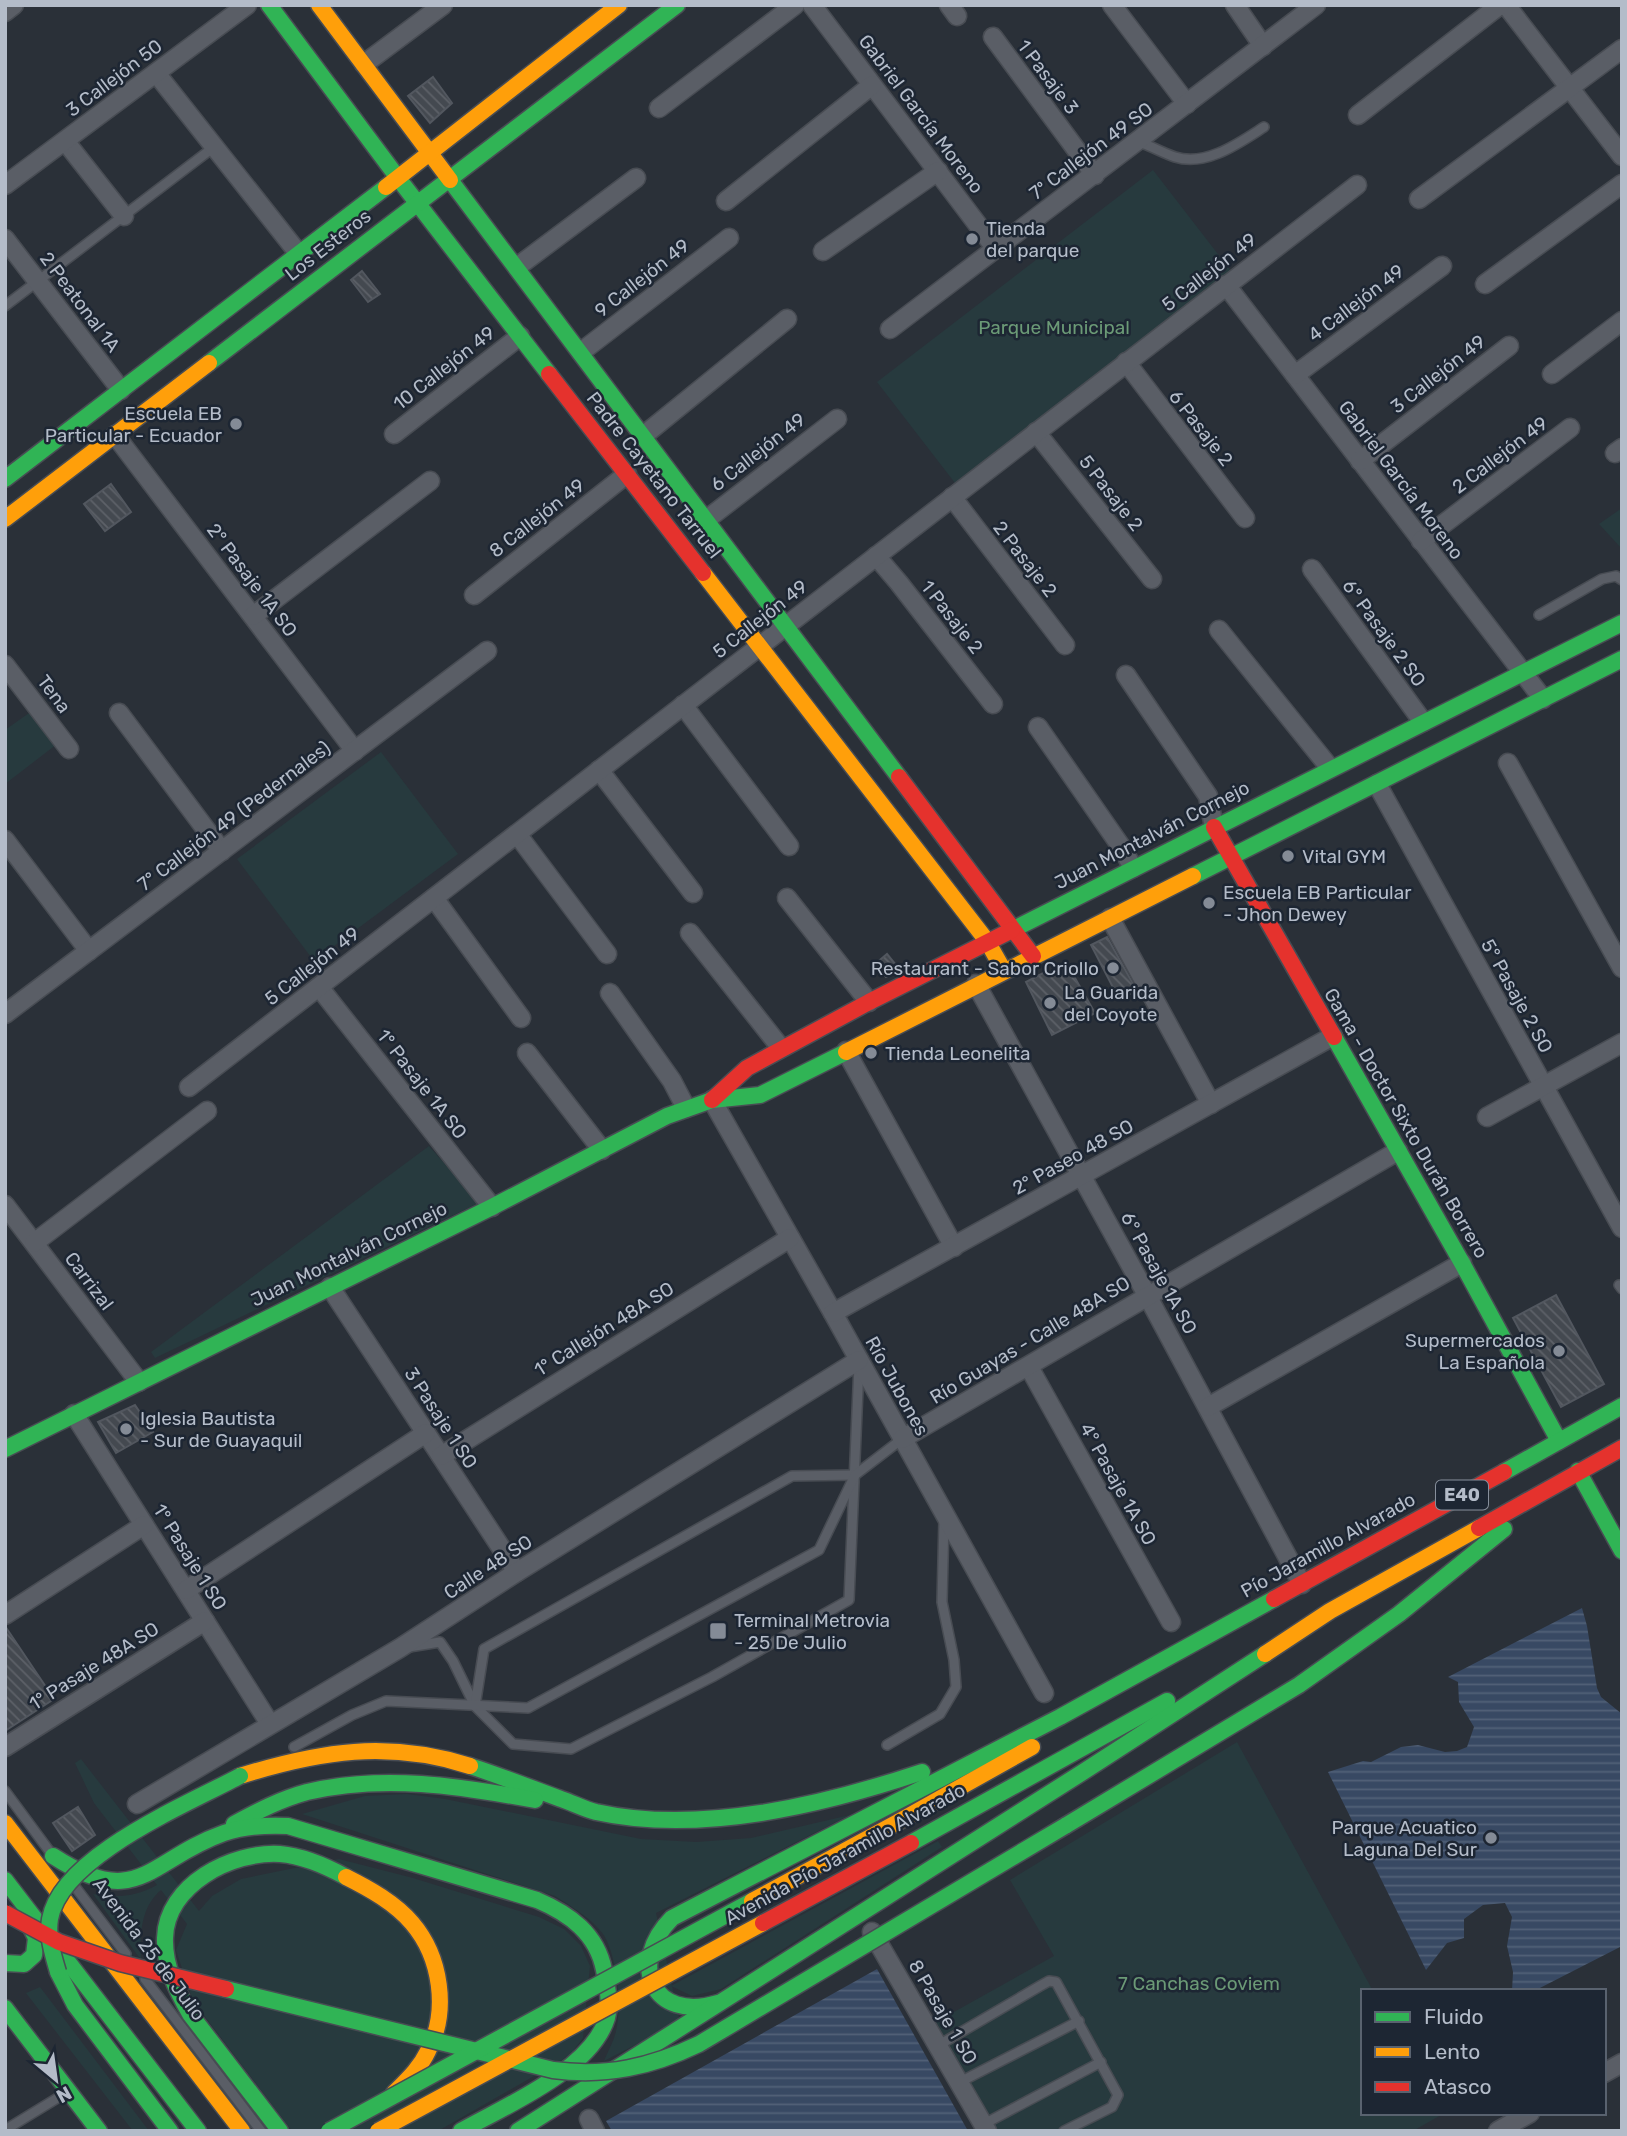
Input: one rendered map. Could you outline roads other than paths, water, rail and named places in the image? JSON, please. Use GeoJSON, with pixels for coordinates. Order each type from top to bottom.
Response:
{"type":"FeatureCollection","features":[{"type":"Feature","properties":{"kind":"main road","name":"Padre Cayetano Tarruel"},"geometry":{"type":"LineString","coordinates":[[269,5],[417,203],[987,941],[1004,971]]}},
{"type":"Feature","properties":{"kind":"main road","name":"Padre Cayetano Tarruel"},"geometry":{"type":"LineString","coordinates":[[319,5],[1032,956]]}},
{"type":"Feature","properties":{"kind":"main road","name":"Los Esteros"},"geometry":{"type":"LineString","coordinates":[[5,479],[431,153],[619,5]]}},
{"type":"Feature","properties":{"kind":"main road","name":"Los Esteros"},"geometry":{"type":"LineString","coordinates":[[5,519],[677,5]]}},
{"type":"Feature","properties":{"kind":"main road","name":"Juan Montalván Cornejo"},"geometry":{"type":"LineString","coordinates":[[712,1100],[747,1068],[869,1002],[1621,624]]}},
{"type":"Feature","properties":{"kind":"main road","name":"Juan Montalván Cornejo"},"geometry":{"type":"LineString","coordinates":[[5,1449],[686,1108],[712,1100],[760,1096],[976,984],[1231,859],[1622,659]]}},
{"type":"Feature","properties":{"kind":"main road","name":"Gama - Doctor Sixto Durán Borrero"},"geometry":{"type":"LineString","coordinates":[[1214,827],[1462,1263],[1559,1441]]}},
{"type":"Feature","properties":{"kind":"main road","name":"Pío Jaramillo Alvarado"},"geometry":{"type":"LineString","coordinates":[[1164,1660],[1622,1406]]}},
{"type":"Feature","properties":{"kind":"main road","name":"E40"},"geometry":{"type":"LineString","coordinates":[[1329,1611],[1622,1448]]}},
{"type":"Feature","properties":{"kind":"main road"},"geometry":{"type":"LineString","coordinates":[[1578,1471],[1622,1551]]}},
{"type":"Feature","properties":{"kind":"main road"},"geometry":{"type":"LineString","coordinates":[[5,1913],[59,1942],[120,1963],[554,2070],[621,2072],[657,2064],[699,2044],[1299,1685],[1478,1552],[1558,1482]]}},
{"type":"Feature","properties":{"kind":"main road"},"geometry":{"type":"LineString","coordinates":[[519,2131],[862,1914],[1329,1611]]}},
{"type":"Feature","properties":{"kind":"main road","name":"Avenida Pío Jaramillo Alvarado"},"geometry":{"type":"LineString","coordinates":[[378,2131],[911,1843],[1329,1611]]}},
{"type":"Feature","properties":{"kind":"main road"},"geometry":{"type":"LineString","coordinates":[[729,1999],[705,2007],[690,2008],[677,2006],[666,2000],[659,1990],[650,1976],[649,1952],[652,1941],[673,1918],[1164,1660]]}},
{"type":"Feature","properties":{"kind":"main road","name":"Avenida Pío Jaramillo Alvarado"},"geometry":{"type":"LineString","coordinates":[[329,2131],[1020,1755],[1164,1660]]}},
{"type":"Feature","properties":{"kind":"main road"},"geometry":{"type":"LineString","coordinates":[[5,1822],[87,1878],[117,1883],[144,1875],[217,1836],[244,1818],[305,1793],[357,1782],[418,1782],[507,1794],[597,1812],[692,1818],[737,1815],[829,1799],[920,1773],[1060,1717]]}},
{"type":"Feature","properties":{"kind":"main road"},"geometry":{"type":"LineString","coordinates":[[170,2131],[67,1992],[53,1959],[50,1945],[52,1916],[64,1887],[89,1859],[240,1776],[285,1760],[322,1753],[386,1748],[423,1753],[457,1762],[597,1812]]}},
{"type":"Feature","properties":{"kind":"main road","name":"Avenida 25 de Julio"},"geometry":{"type":"LineString","coordinates":[[5,1822],[243,2131]]}},
{"type":"Feature","properties":{"kind":"main road"},"geometry":{"type":"LineString","coordinates":[[217,1836],[247,1828],[289,1826],[537,1900],[558,1908],[578,1922],[593,1940],[601,1957],[607,1991],[607,2017],[595,2044],[579,2058],[461,2131]]}},
{"type":"Feature","properties":{"kind":"main road"},"geometry":{"type":"LineString","coordinates":[[280,2131],[190,2014],[173,1983],[164,1954],[164,1934],[174,1903],[184,1891],[235,1861],[256,1855],[295,1856],[326,1867],[377,1892],[411,1920],[424,1938],[439,1977],[439,2018],[434,2039],[424,2062],[385,2101]]}},
{"type":"Feature","properties":{"kind":"main road"},"geometry":{"type":"LineString","coordinates":[[5,1963],[18,1964],[26,1961],[37,1951],[38,1943],[37,1935],[21,1911],[7,1882]]}},
{"type":"Feature","properties":{"kind":"main road"},"geometry":{"type":"LineString","coordinates":[[7,1882],[198,2131]]}},
{"type":"Feature","properties":{"kind":"main road"},"geometry":{"type":"LineString","coordinates":[[5,2008],[99,2131]]}},
{"type":"Feature","properties":{"kind":"main road"},"geometry":{"type":"LineString","coordinates":[[73,2097],[80,2131]]}},
{"type":"Feature","properties":{"kind":"street"},"geometry":{"type":"LineString","coordinates":[[5,12],[14,5]]}},
{"type":"Feature","properties":{"kind":"street","name":"3 Callejón 50"},"geometry":{"type":"LineString","coordinates":[[5,185],[247,5]]}},
{"type":"Feature","properties":{"kind":"street"},"geometry":{"type":"LineString","coordinates":[[363,64],[443,5]]}},
{"type":"Feature","properties":{"kind":"street"},"geometry":{"type":"LineString","coordinates":[[659,108],[795,5]]}},
{"type":"Feature","properties":{"kind":"street","name":"Gabriel García Moreno"},"geometry":{"type":"LineString","coordinates":[[812,5],[996,249]]}},
{"type":"Feature","properties":{"kind":"street"},"geometry":{"type":"LineString","coordinates":[[1112,5],[1187,104]]}},
{"type":"Feature","properties":{"kind":"street"},"geometry":{"type":"LineString","coordinates":[[1235,5],[1263,46]]}},
{"type":"Feature","properties":{"kind":"street","name":"7º Callejón 49 SO"},"geometry":{"type":"LineString","coordinates":[[890,329],[1316,5]]}},
{"type":"Feature","properties":{"kind":"street"},"geometry":{"type":"LineString","coordinates":[[1358,116],[1500,5]]}},
{"type":"Feature","properties":{"kind":"street"},"geometry":{"type":"LineString","coordinates":[[1506,5],[1622,156]]}},
{"type":"Feature","properties":{"kind":"street","name":"1 Pasaje 3"},"geometry":{"type":"LineString","coordinates":[[993,37],[1095,175]]}},
{"type":"Feature","properties":{"kind":"street"},"geometry":{"type":"LineString","coordinates":[[1419,199],[1622,49]]}},
{"type":"Feature","properties":{"kind":"street"},"geometry":{"type":"LineString","coordinates":[[156,74],[299,254]]}},
{"type":"Feature","properties":{"kind":"street"},"geometry":{"type":"LineString","coordinates":[[726,201],[872,85]]}},
{"type":"Feature","properties":{"kind":"street"},"geometry":{"type":"LineString","coordinates":[[65,141],[124,215]]}},
{"type":"Feature","properties":{"kind":"street"},"geometry":{"type":"LineString","coordinates":[[823,251],[938,171]]}},
{"type":"Feature","properties":{"kind":"street"},"geometry":{"type":"LineString","coordinates":[[517,267],[636,178]]}},
{"type":"Feature","properties":{"kind":"street"},"geometry":{"type":"LineString","coordinates":[[1485,284],[1622,184]]}},
{"type":"Feature","properties":{"kind":"street","name":"5 Callejón 49"},"geometry":{"type":"LineString","coordinates":[[189,1087],[1357,185]]}},
{"type":"Feature","properties":{"kind":"street","name":"9 Callejón 49"},"geometry":{"type":"LineString","coordinates":[[580,352],[729,238]]}},
{"type":"Feature","properties":{"kind":"street","name":"2 Peatonal 1A"},"geometry":{"type":"LineString","coordinates":[[5,239],[121,390]]}},
{"type":"Feature","properties":{"kind":"street","name":"4 Callejón 49"},"geometry":{"type":"LineString","coordinates":[[1295,375],[1442,265]]}},
{"type":"Feature","properties":{"kind":"street","name":"Gabriel García Moreno"},"geometry":{"type":"LineString","coordinates":[[1226,285],[1543,699]]}},
{"type":"Feature","properties":{"kind":"street"},"geometry":{"type":"LineString","coordinates":[[643,436],[787,319]]}},
{"type":"Feature","properties":{"kind":"street"},"geometry":{"type":"LineString","coordinates":[[1552,374],[1622,321]]}},
{"type":"Feature","properties":{"kind":"street","name":"10 Callejón 49"},"geometry":{"type":"LineString","coordinates":[[394,434],[520,336]]}},
{"type":"Feature","properties":{"kind":"street","name":"3 Callejón 49"},"geometry":{"type":"LineString","coordinates":[[1360,461],[1509,346]]}},
{"type":"Feature","properties":{"kind":"street","name":"6 Pasaje 2"},"geometry":{"type":"LineString","coordinates":[[1126,362],[1245,518]]}},
{"type":"Feature","properties":{"kind":"street","name":"6 Callejón 49"},"geometry":{"type":"LineString","coordinates":[[706,520],[837,419]]}},
{"type":"Feature","properties":{"kind":"street","name":"2 Callejón 49"},"geometry":{"type":"LineString","coordinates":[[1422,541],[1570,428]]}},
{"type":"Feature","properties":{"kind":"street","name":"5 Pasaje 2"},"geometry":{"type":"LineString","coordinates":[[1036,432],[1152,579]]}},
{"type":"Feature","properties":{"kind":"street","name":"2° Pasaje 1A SO"},"geometry":{"type":"LineString","coordinates":[[115,435],[355,751]]}},
{"type":"Feature","properties":{"kind":"street","name":"8 Callejón 49"},"geometry":{"type":"LineString","coordinates":[[474,595],[627,474]]}},
{"type":"Feature","properties":{"kind":"street"},"geometry":{"type":"LineString","coordinates":[[253,616],[430,481]]}},
{"type":"Feature","properties":{"kind":"street","name":"2 Pasaje 2"},"geometry":{"type":"LineString","coordinates":[[952,497],[1065,645]]}},
{"type":"Feature","properties":{"kind":"street","name":"1 Pasaje 2"},"geometry":{"type":"LineString","coordinates":[[876,556],[993,704]]}},
{"type":"Feature","properties":{"kind":"street","name":"6° Pasaje 2 SO"},"geometry":{"type":"LineString","coordinates":[[1312,569],[1423,722]]}},
{"type":"Feature","properties":{"kind":"street"},"geometry":{"type":"LineString","coordinates":[[1219,630],[1331,768]]}},
{"type":"Feature","properties":{"kind":"street","name":"7° Callejón 49 (Pedernales)"},"geometry":{"type":"LineString","coordinates":[[5,1014],[487,651]]}},
{"type":"Feature","properties":{"kind":"street","name":"Tena"},"geometry":{"type":"LineString","coordinates":[[5,665],[69,749]]}},
{"type":"Feature","properties":{"kind":"street"},"geometry":{"type":"LineString","coordinates":[[1126,675],[1208,796],[1214,827]]}},
{"type":"Feature","properties":{"kind":"street"},"geometry":{"type":"LineString","coordinates":[[682,705],[789,846]]}},
{"type":"Feature","properties":{"kind":"street"},"geometry":{"type":"LineString","coordinates":[[119,713],[222,851]]}},
{"type":"Feature","properties":{"kind":"street"},"geometry":{"type":"LineString","coordinates":[[1038,727],[1133,868]]}},
{"type":"Feature","properties":{"kind":"street"},"geometry":{"type":"LineString","coordinates":[[1507,764],[1622,968]]}},
{"type":"Feature","properties":{"kind":"street"},"geometry":{"type":"LineString","coordinates":[[599,769],[693,893]]}},
{"type":"Feature","properties":{"kind":"street","name":"5° Pasaje 2 SO"},"geometry":{"type":"LineString","coordinates":[[1377,784],[1622,1228]]}},
{"type":"Feature","properties":{"kind":"street"},"geometry":{"type":"LineString","coordinates":[[517,834],[607,954]]}},
{"type":"Feature","properties":{"kind":"street"},"geometry":{"type":"LineString","coordinates":[[5,840],[89,951]]}},
{"type":"Feature","properties":{"kind":"street"},"geometry":{"type":"LineString","coordinates":[[434,898],[521,1018]]}},
{"type":"Feature","properties":{"kind":"street"},"geometry":{"type":"LineString","coordinates":[[787,898],[869,1002]]}},
{"type":"Feature","properties":{"kind":"street"},"geometry":{"type":"LineString","coordinates":[[1110,918],[1211,1104]]}},
{"type":"Feature","properties":{"kind":"street"},"geometry":{"type":"LineString","coordinates":[[690,933],[782,1048]]}},
{"type":"Feature","properties":{"kind":"street","name":"6° Pasaje 1A SO"},"geometry":{"type":"LineString","coordinates":[[976,984],[1302,1584]]}},
{"type":"Feature","properties":{"kind":"street","name":"1° Pasaje 1A SO"},"geometry":{"type":"LineString","coordinates":[[319,987],[492,1207]]}},
{"type":"Feature","properties":{"kind":"street"},"geometry":{"type":"LineString","coordinates":[[610,993],[672,1081],[686,1108]]}},
{"type":"Feature","properties":{"kind":"street","name":"2° Paseo 48 SO"},"geometry":{"type":"LineString","coordinates":[[834,1313],[1333,1036]]}},
{"type":"Feature","properties":{"kind":"street"},"geometry":{"type":"LineString","coordinates":[[1488,1117],[1622,1043]]}},
{"type":"Feature","properties":{"kind":"street"},"geometry":{"type":"LineString","coordinates":[[846,1051],[954,1247]]}},
{"type":"Feature","properties":{"kind":"street"},"geometry":{"type":"LineString","coordinates":[[527,1053],[602,1150]]}},
{"type":"Feature","properties":{"kind":"street","name":"Río Jubones"},"geometry":{"type":"LineString","coordinates":[[712,1100],[834,1313],[1044,1693]]}},
{"type":"Feature","properties":{"kind":"street"},"geometry":{"type":"LineString","coordinates":[[34,1243],[207,1111]]}},
{"type":"Feature","properties":{"kind":"street","name":"Río Guayas - Calle 48A SO"},"geometry":{"type":"LineString","coordinates":[[902,1439],[1398,1151]]}},
{"type":"Feature","properties":{"kind":"street","name":"Carrizal"},"geometry":{"type":"LineString","coordinates":[[5,1205],[139,1382]]}},
{"type":"Feature","properties":{"kind":"street","name":"1° Callejón 48A SO"},"geometry":{"type":"LineString","coordinates":[[441,1456],[790,1238]]}},
{"type":"Feature","properties":{"kind":"street"},"geometry":{"type":"LineString","coordinates":[[1208,1407],[1462,1263]]}},
{"type":"Feature","properties":{"kind":"street","name":"3 Pasaje 1 SO"},"geometry":{"type":"LineString","coordinates":[[330,1287],[517,1572]]}},
{"type":"Feature","properties":{"kind":"street","name":"Calle 48 SO"},"geometry":{"type":"LineString","coordinates":[[137,1804],[400,1648],[517,1572],[859,1360]]}},
{"type":"Feature","properties":{"kind":"street","name":"4° Pasaje 1A SO"},"geometry":{"type":"LineString","coordinates":[[1029,1367],[1171,1622]]}},
{"type":"Feature","properties":{"kind":"street","name":"1° Pasaje 1 SO"},"geometry":{"type":"LineString","coordinates":[[74,1414],[270,1724]]}},
{"type":"Feature","properties":{"kind":"street"},"geometry":{"type":"LineString","coordinates":[[186,1590],[426,1433]]}},
{"type":"Feature","properties":{"kind":"street"},"geometry":{"type":"LineString","coordinates":[[5,1615],[144,1525]]}},
{"type":"Feature","properties":{"kind":"street","name":"1° Pasaje 48A SO"},"geometry":{"type":"LineString","coordinates":[[5,1747],[205,1621]]}},
{"type":"Feature","properties":{"kind":"street","name":"8 Pasaje 1 SO"},"geometry":{"type":"LineString","coordinates":[[862,1914],[986,2127]]}},
{"type":"Feature","properties":{"kind":"street"},"geometry":{"type":"LineString","coordinates":[[1606,2072],[1622,2063]]}},
{"type":"Feature","properties":{"kind":"street"},"geometry":{"type":"LineString","coordinates":[[1498,2131],[1526,2115]]}},
{"type":"Feature","properties":{"kind":"lane"},"geometry":{"type":"LineString","coordinates":[[1139,142],[1177,158],[1193,159],[1210,156],[1238,144],[1264,127]]}},
{"type":"Feature","properties":{"kind":"lane"},"geometry":{"type":"LineString","coordinates":[[5,306],[214,147]]}},
{"type":"Feature","properties":{"kind":"lane"},"geometry":{"type":"LineString","coordinates":[[1539,615],[1602,579],[1616,576],[1622,580]]}},
{"type":"Feature","properties":{"kind":"lane"},"geometry":{"type":"LineString","coordinates":[[400,1648],[440,1642],[453,1661],[475,1706],[513,1744],[571,1749],[712,1677],[849,1600],[859,1360]]}},
{"type":"Feature","properties":{"kind":"lane"},"geometry":{"type":"LineString","coordinates":[[240,1776],[352,1715],[386,1701],[528,1708],[819,1550],[855,1475],[902,1439]]}},
{"type":"Feature","properties":{"kind":"lane"},"geometry":{"type":"LineString","coordinates":[[475,1706],[484,1649],[792,1476],[855,1475]]}},
{"type":"Feature","properties":{"kind":"lane"},"geometry":{"type":"LineString","coordinates":[[887,1745],[940,1714],[956,1687],[954,1660],[942,1602],[944,1514]]}},
{"type":"Feature","properties":{"kind":"lane","name":"Avenida 25 de Julio"},"geometry":{"type":"LineString","coordinates":[[5,1791],[261,2131]]}},
{"type":"Feature","properties":{"kind":"lane"},"geometry":{"type":"LineString","coordinates":[[939,2045],[1049,1981],[1056,1982],[1118,2095],[1112,2107],[1065,2131]]}},
{"type":"Feature","properties":{"kind":"lane"},"geometry":{"type":"LineString","coordinates":[[960,2082],[1079,2021]]}},
{"type":"Feature","properties":{"kind":"lane"},"geometry":{"type":"LineString","coordinates":[[986,2127],[1101,2062]]}},
{"type":"Feature","properties":{"kind":"lane"},"geometry":{"type":"LineString","coordinates":[[5,2130],[73,2097]]}},
{"type":"Feature","properties":{"kind":"water","name":"Parque Acuatico Laguna Del Sur"},"geometry":{"type":"Polygon","coordinates":[[[1582,1608],[1597,1688],[1601,1697],[1622,1714],[1622,1946],[1538,1989],[1512,1989],[1513,1972],[1507,1946],[1512,1917],[1505,1903],[1483,1905],[1464,1919],[1464,1938],[1447,1943],[1426,1970],[1328,1772],[1363,1761],[1371,1762],[1401,1747],[1418,1745],[1445,1752],[1467,1747],[1474,1727],[1459,1702],[1458,1682],[1448,1677],[1582,1608]]]}},
{"type":"Feature","properties":{"kind":"water"},"geometry":{"type":"Polygon","coordinates":[[[877,1969],[968,2131],[612,2131],[606,2121],[877,1969]]]}},
{"type":"Feature","properties":{"kind":"place","name":"Tienda del parque"},"geometry":{"type":"Point","coordinates":[972,239]}},
{"type":"Feature","properties":{"kind":"place","name":"Escuela EB Particular - Ecuador"},"geometry":{"type":"Point","coordinates":[236,424]}},
{"type":"Feature","properties":{"kind":"place","name":"Vital GYM"},"geometry":{"type":"Point","coordinates":[1288,856]}},
{"type":"Feature","properties":{"kind":"place","name":"Escuela EB Particular - Jhon Dewey"},"geometry":{"type":"Point","coordinates":[1209,903]}},
{"type":"Feature","properties":{"kind":"place","name":"Restaurant - Sabor Criollo"},"geometry":{"type":"Point","coordinates":[1113,968]}},
{"type":"Feature","properties":{"kind":"place","name":"La Guarida del Coyote"},"geometry":{"type":"Point","coordinates":[1050,1003]}},
{"type":"Feature","properties":{"kind":"place","name":"Tienda Leonelita"},"geometry":{"type":"Point","coordinates":[871,1053]}},
{"type":"Feature","properties":{"kind":"place","name":"Supermercados La Española"},"geometry":{"type":"Point","coordinates":[1559,1351]}},
{"type":"Feature","properties":{"kind":"place","name":"Iglesia Bautista - Sur de Guayaquil"},"geometry":{"type":"Point","coordinates":[126,1429]}},
{"type":"Feature","properties":{"kind":"place","name":"Terminal Metrovia - 25 De Julio"},"geometry":{"type":"Point","coordinates":[718,1631]}},
{"type":"Feature","properties":{"kind":"place","name":"Parque Acuatico Laguna Del Sur"},"geometry":{"type":"Point","coordinates":[1491,1838]}},
{"type":"Feature","properties":{"kind":"park label","name":"Parque Municipal"},"geometry":{"type":"Point","coordinates":[1054,327]}},
{"type":"Feature","properties":{"kind":"park label","name":"7 Canchas Coviem"},"geometry":{"type":"Point","coordinates":[1199,1983]}}]}
